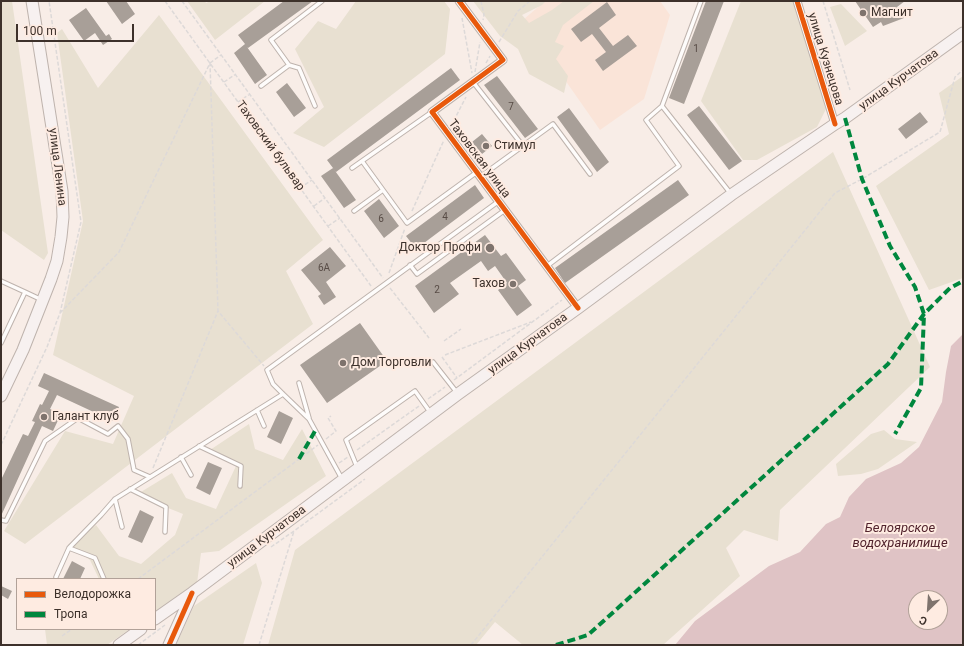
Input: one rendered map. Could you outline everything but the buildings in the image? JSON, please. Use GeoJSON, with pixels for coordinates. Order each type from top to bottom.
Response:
{"type":"FeatureCollection","features":[{"type":"Feature","properties":{"kind":"main road","name":"улица Ленина"},"geometry":{"type":"LineString","coordinates":[[1,396],[23,350],[57,261],[63,217],[62,192],[32,1]]}},
{"type":"Feature","properties":{"kind":"main road","name":"улица Курчатова"},"geometry":{"type":"LineString","coordinates":[[156,618],[343,481],[458,394],[731,195],[846,118],[963,33]]}},
{"type":"Feature","properties":{"kind":"main road"},"geometry":{"type":"LineString","coordinates":[[169,645],[192,593]]}},
{"type":"Feature","properties":{"kind":"main road"},"geometry":{"type":"LineString","coordinates":[[119,645],[140,630]]}},
{"type":"Feature","properties":{"kind":"street"},"geometry":{"type":"LineString","coordinates":[[432,112],[503,60],[459,1]]}},
{"type":"Feature","properties":{"kind":"street","name":"улица Кузнецова"},"geometry":{"type":"LineString","coordinates":[[797,1],[835,124]]}},
{"type":"Feature","properties":{"kind":"street","name":"Таховская улица"},"geometry":{"type":"LineString","coordinates":[[432,112],[578,308]]}},
{"type":"Feature","properties":{"kind":"lane"},"geometry":{"type":"LineString","coordinates":[[315,106],[299,68],[290,65],[271,40],[322,1]]}},
{"type":"Feature","properties":{"kind":"lane"},"geometry":{"type":"LineString","coordinates":[[547,267],[679,166],[646,120],[662,106],[701,1]]}},
{"type":"Feature","properties":{"kind":"lane"},"geometry":{"type":"LineString","coordinates":[[261,86],[290,65]]}},
{"type":"Feature","properties":{"kind":"lane"},"geometry":{"type":"LineString","coordinates":[[473,82],[523,146]]}},
{"type":"Feature","properties":{"kind":"lane"},"geometry":{"type":"LineString","coordinates":[[662,106],[731,195]]}},
{"type":"Feature","properties":{"kind":"lane"},"geometry":{"type":"LineString","coordinates":[[352,168],[432,112]]}},
{"type":"Feature","properties":{"kind":"lane"},"geometry":{"type":"LineString","coordinates":[[362,161],[407,224],[553,124],[590,174]]}},
{"type":"Feature","properties":{"kind":"lane"},"geometry":{"type":"LineString","coordinates":[[354,211],[383,190]]}},
{"type":"Feature","properties":{"kind":"lane"},"geometry":{"type":"LineString","coordinates":[[309,419],[273,384],[266,370],[499,201]]}},
{"type":"Feature","properties":{"kind":"lane"},"geometry":{"type":"LineString","coordinates":[[410,265],[417,274],[505,210]]}},
{"type":"Feature","properties":{"kind":"lane"},"geometry":{"type":"LineString","coordinates":[[1,281],[43,301]]}},
{"type":"Feature","properties":{"kind":"lane"},"geometry":{"type":"LineString","coordinates":[[1,343],[25,292]]}},
{"type":"Feature","properties":{"kind":"lane"},"geometry":{"type":"LineString","coordinates":[[433,362],[458,394]]}},
{"type":"Feature","properties":{"kind":"lane"},"geometry":{"type":"LineString","coordinates":[[299,383],[309,419],[343,481]]}},
{"type":"Feature","properties":{"kind":"lane"},"geometry":{"type":"LineString","coordinates":[[358,469],[346,440],[415,391],[432,414]]}},
{"type":"Feature","properties":{"kind":"lane"},"geometry":{"type":"LineString","coordinates":[[56,577],[69,548],[102,515],[115,499],[283,394]]}},
{"type":"Feature","properties":{"kind":"lane"},"geometry":{"type":"LineString","coordinates":[[257,410],[264,426]]}},
{"type":"Feature","properties":{"kind":"lane"},"geometry":{"type":"LineString","coordinates":[[1,520],[6,522],[45,441],[78,418],[108,434],[118,426],[128,439],[134,470],[150,477]]}},
{"type":"Feature","properties":{"kind":"lane"},"geometry":{"type":"LineString","coordinates":[[199,446],[241,466],[240,486]]}},
{"type":"Feature","properties":{"kind":"lane"},"geometry":{"type":"LineString","coordinates":[[181,457],[191,475]]}},
{"type":"Feature","properties":{"kind":"lane"},"geometry":{"type":"LineString","coordinates":[[130,490],[166,507],[165,532]]}},
{"type":"Feature","properties":{"kind":"lane"},"geometry":{"type":"LineString","coordinates":[[115,499],[122,527]]}},
{"type":"Feature","properties":{"kind":"lane"},"geometry":{"type":"LineString","coordinates":[[69,548],[95,558],[104,578]]}},
{"type":"Feature","properties":{"kind":"path"},"geometry":{"type":"LineString","coordinates":[[823,1],[850,90]]}},
{"type":"Feature","properties":{"kind":"path"},"geometry":{"type":"LineString","coordinates":[[386,283],[407,224],[473,82],[461,16]]}},
{"type":"Feature","properties":{"kind":"path"},"geometry":{"type":"LineString","coordinates":[[60,313],[119,252],[210,63],[221,55]]}},
{"type":"Feature","properties":{"kind":"path"},"geometry":{"type":"LineString","coordinates":[[150,477],[218,311],[210,63]]}},
{"type":"Feature","properties":{"kind":"path"},"geometry":{"type":"LineString","coordinates":[[471,645],[508,601],[835,193],[862,179],[940,132],[955,77],[963,70]]}},
{"type":"Feature","properties":{"kind":"path"},"geometry":{"type":"LineString","coordinates":[[224,83],[236,74]]}},
{"type":"Feature","properties":{"kind":"path"},"geometry":{"type":"LineString","coordinates":[[238,102],[250,94]]}},
{"type":"Feature","properties":{"kind":"path"},"geometry":{"type":"LineString","coordinates":[[300,188],[312,180]]}},
{"type":"Feature","properties":{"kind":"path"},"geometry":{"type":"LineString","coordinates":[[314,207],[325,198]]}},
{"type":"Feature","properties":{"kind":"path"},"geometry":{"type":"LineString","coordinates":[[328,227],[340,218]]}},
{"type":"Feature","properties":{"kind":"path"},"geometry":{"type":"LineString","coordinates":[[218,311],[266,370]]}},
{"type":"Feature","properties":{"kind":"path"},"geometry":{"type":"LineString","coordinates":[[445,355],[532,322]]}},
{"type":"Feature","properties":{"kind":"path"},"geometry":{"type":"LineString","coordinates":[[444,341],[461,329]]}},
{"type":"Feature","properties":{"kind":"path"},"geometry":{"type":"LineString","coordinates":[[442,357],[457,378]]}},
{"type":"Feature","properties":{"kind":"path"},"geometry":{"type":"LineString","coordinates":[[139,578],[336,431],[328,418],[331,416]]}},
{"type":"Feature","properties":{"kind":"path"},"geometry":{"type":"LineString","coordinates":[[258,645],[294,531]]}},
{"type":"Feature","properties":{"kind":"path"},"geometry":{"type":"LineString","coordinates":[[62,636],[71,630]]}},
{"type":"Feature","properties":{"kind":"shaded area"},"geometry":{"type":"Polygon","coordinates":[[[1,1],[12,1],[48,253],[44,260],[1,230],[1,1]]]}},
{"type":"Feature","properties":{"kind":"shaded area"},"geometry":{"type":"Polygon","coordinates":[[[187,1],[205,1],[206,3],[211,1],[265,1],[215,40],[187,1]]]}},
{"type":"Feature","properties":{"kind":"shaded area"},"geometry":{"type":"Polygon","coordinates":[[[356,1],[444,1],[450,9],[445,54],[324,147],[293,133],[324,107],[295,49],[318,21],[336,29],[356,1]]]}},
{"type":"Feature","properties":{"kind":"shaded area"},"geometry":{"type":"Polygon","coordinates":[[[473,1],[546,1],[542,5],[522,15],[529,23],[552,10],[564,1],[594,1],[563,25],[555,42],[564,46],[556,59],[568,76],[564,93],[529,74],[518,49],[500,36],[473,1]]]}},
{"type":"Feature","properties":{"kind":"shaded area"},"geometry":{"type":"Polygon","coordinates":[[[545,1],[660,1],[670,15],[644,99],[600,130],[523,20],[545,1]]]}},
{"type":"Feature","properties":{"kind":"shaded area"},"geometry":{"type":"Polygon","coordinates":[[[741,1],[800,1],[829,103],[817,127],[757,160],[743,160],[701,101],[741,1]]]}},
{"type":"Feature","properties":{"kind":"shaded area"},"geometry":{"type":"Polygon","coordinates":[[[841,4],[867,31],[845,46],[830,7],[841,4]]]}},
{"type":"Feature","properties":{"kind":"shaded area"},"geometry":{"type":"Polygon","coordinates":[[[159,15],[323,240],[286,271],[313,324],[25,544],[4,531],[65,431],[113,444],[134,396],[53,355],[83,221],[57,33],[62,29],[98,88],[159,15]]]}},
{"type":"Feature","properties":{"kind":"shaded area"},"geometry":{"type":"Polygon","coordinates":[[[963,76],[963,278],[929,290],[876,186],[949,134],[939,93],[963,76]]]}},
{"type":"Feature","properties":{"kind":"shaded area"},"geometry":{"type":"Polygon","coordinates":[[[833,152],[930,367],[780,510],[778,541],[744,530],[726,548],[740,576],[663,645],[523,645],[495,622],[476,645],[268,645],[295,550],[833,152]]]}},
{"type":"Feature","properties":{"kind":"shaded area"},"geometry":{"type":"Polygon","coordinates":[[[249,424],[255,449],[283,460],[302,429],[326,476],[219,551],[201,553],[197,583],[156,611],[156,578],[99,578],[90,560],[68,545],[96,525],[119,556],[141,564],[175,535],[183,514],[136,495],[172,473],[186,498],[216,509],[236,466],[210,450],[249,424]]]}},
{"type":"Feature","properties":{"kind":"shaded area"},"geometry":{"type":"Polygon","coordinates":[[[884,430],[895,439],[917,442],[878,469],[861,474],[838,476],[836,464],[871,434],[884,430]]]}},
{"type":"Feature","properties":{"kind":"shaded area"},"geometry":{"type":"Polygon","coordinates":[[[256,563],[262,583],[243,645],[176,645],[194,606],[256,563]]]}},
{"type":"Feature","properties":{"kind":"shaded area"},"geometry":{"type":"Polygon","coordinates":[[[45,630],[129,630],[107,645],[47,645],[45,630]]]}},
{"type":"Feature","properties":{"kind":"water","name":"Белоярское водохранилище"},"geometry":{"type":"Polygon","coordinates":[[[963,334],[963,645],[675,645],[695,621],[769,566],[800,552],[826,524],[840,517],[849,497],[866,479],[901,463],[919,447],[942,402],[951,346],[963,334]]]}},
{"type":"Feature","properties":{"kind":"marked path"},"geometry":{"type":"LineString","coordinates":[[845,118],[862,179],[890,246],[915,287],[924,314],[921,388],[895,434]]}},
{"type":"Feature","properties":{"kind":"marked path"},"geometry":{"type":"LineString","coordinates":[[556,645],[588,635],[888,364],[924,314],[950,288],[963,281]]}},
{"type":"Feature","properties":{"kind":"marked path"},"geometry":{"type":"LineString","coordinates":[[299,459],[315,431]]}},
{"type":"Feature","properties":{"kind":"cycle path"},"geometry":{"type":"LineString","coordinates":[[459,1],[503,60],[432,112],[578,308]]}},
{"type":"Feature","properties":{"kind":"cycle path"},"geometry":{"type":"LineString","coordinates":[[797,1],[835,124]]}},
{"type":"Feature","properties":{"kind":"cycle path"},"geometry":{"type":"LineString","coordinates":[[169,645],[192,593]]}},
{"type":"Feature","properties":{"kind":"place","name":"Магнит"},"geometry":{"type":"Point","coordinates":[863,13]}},
{"type":"Feature","properties":{"kind":"place","name":"Стимул"},"geometry":{"type":"Point","coordinates":[486,146]}},
{"type":"Feature","properties":{"kind":"place","name":"Доктор Профи"},"geometry":{"type":"Point","coordinates":[490,248]}},
{"type":"Feature","properties":{"kind":"place","name":"Тахов"},"geometry":{"type":"Point","coordinates":[513,284]}},
{"type":"Feature","properties":{"kind":"place","name":"Дом Торговли"},"geometry":{"type":"Point","coordinates":[343,363]}},
{"type":"Feature","properties":{"kind":"place","name":"Галант клуб"},"geometry":{"type":"Point","coordinates":[44,417]}}]}
